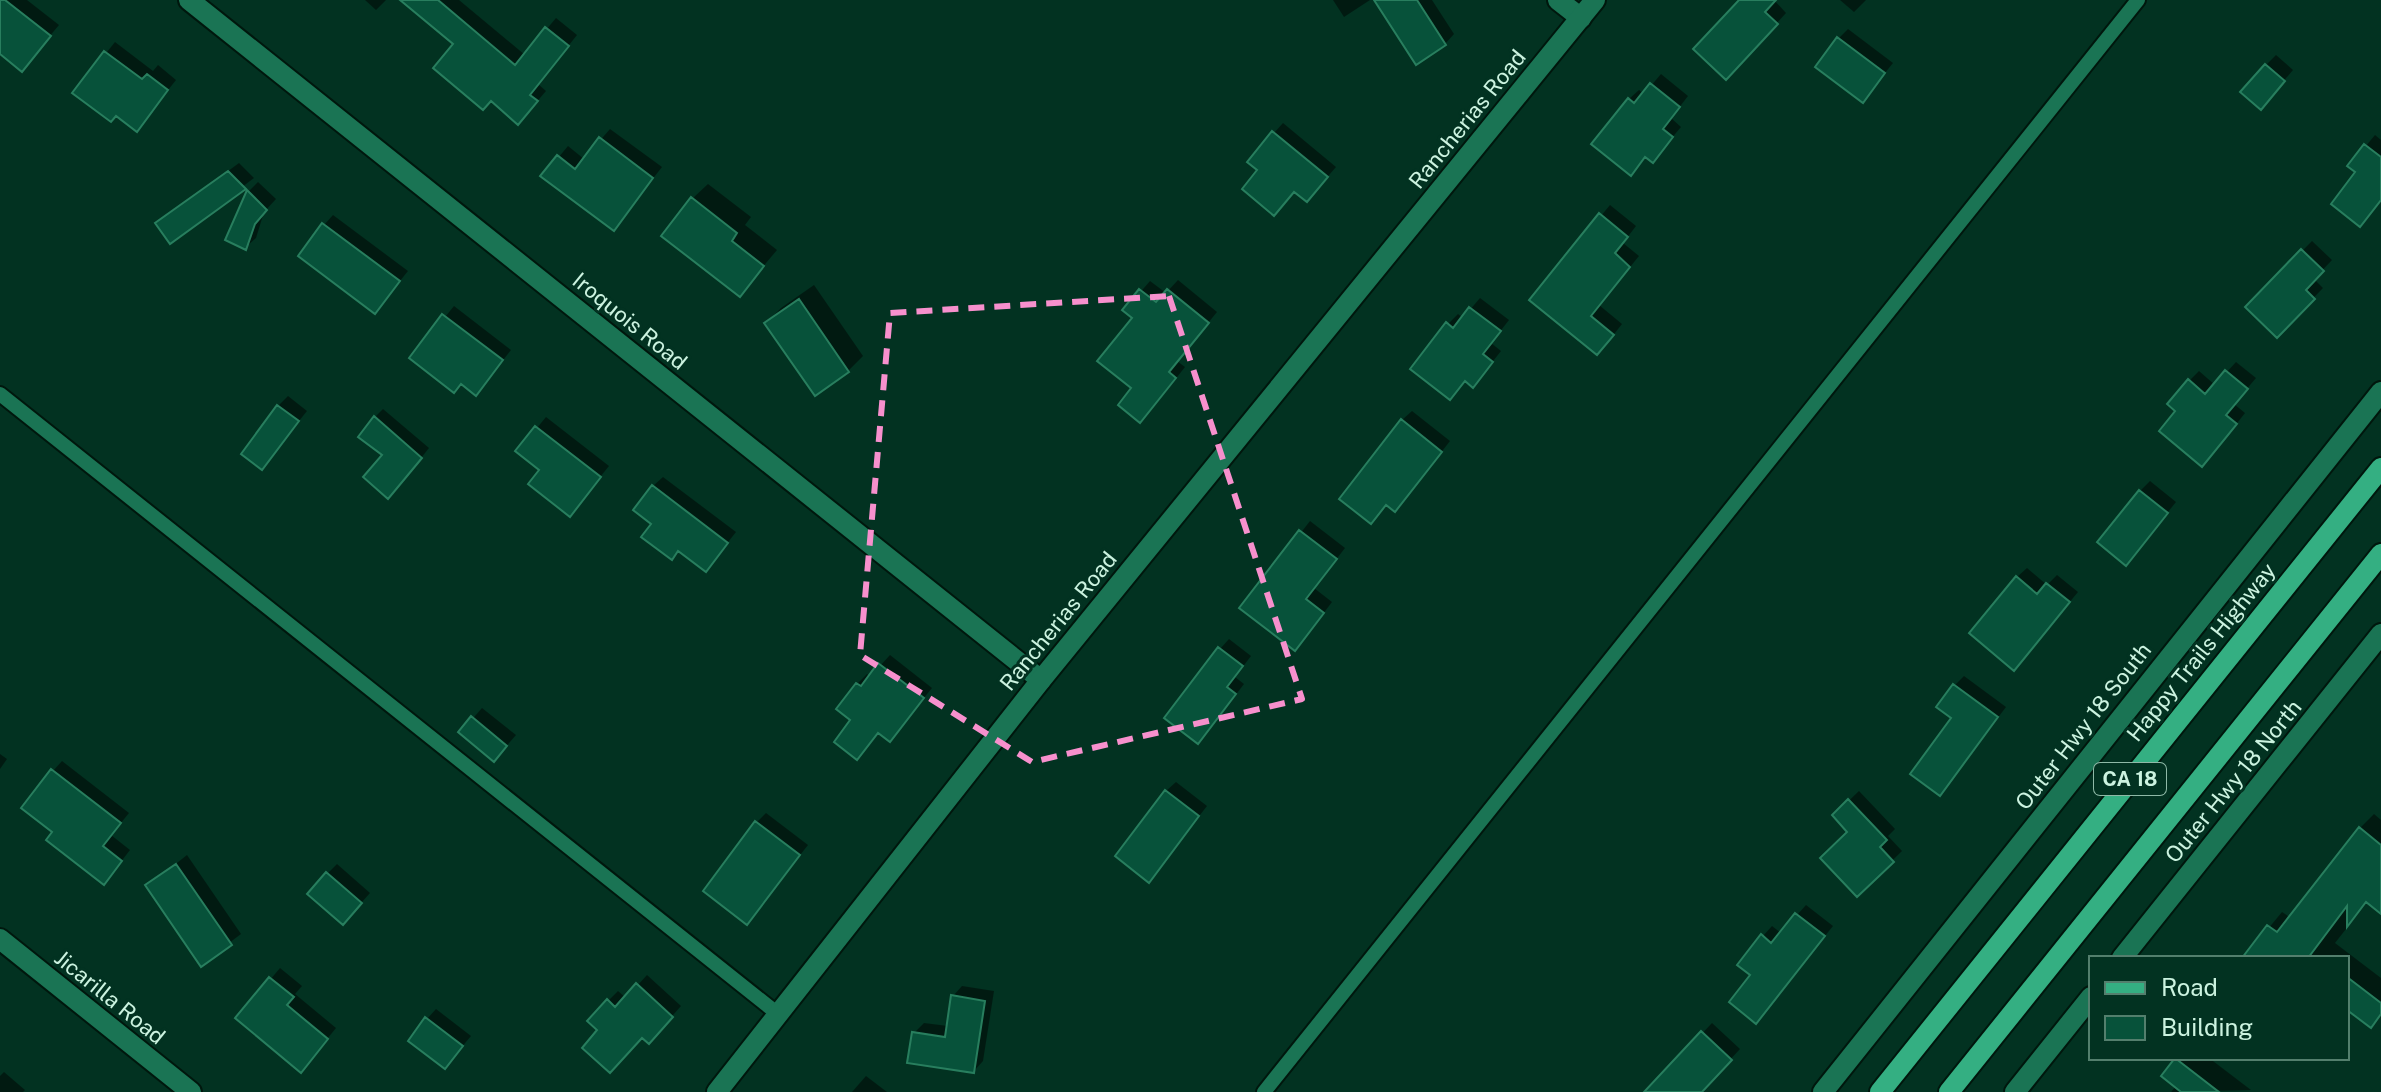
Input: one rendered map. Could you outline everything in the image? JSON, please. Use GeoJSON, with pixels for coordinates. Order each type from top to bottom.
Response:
{"type":"FeatureCollection","features":[{"type":"Feature","properties":{"kind":"main road","name":"Happy Trails Highway"},"geometry":{"type":"LineString","coordinates":[[1880,1092],[2381,468]]}},
{"type":"Feature","properties":{"kind":"main road","name":"CA 18"},"geometry":{"type":"LineString","coordinates":[[1949,1092],[2381,554]]}},
{"type":"Feature","properties":{"kind":"street","name":"Iroquois Road"},"geometry":{"type":"LineString","coordinates":[[189,0],[1041,680]]}},
{"type":"Feature","properties":{"kind":"street"},"geometry":{"type":"LineString","coordinates":[[1558,0],[1581,18]]}},
{"type":"Feature","properties":{"kind":"street","name":"Rancherias Road"},"geometry":{"type":"LineString","coordinates":[[717,1092],[1041,680],[1595,0]]}},
{"type":"Feature","properties":{"kind":"street","name":"Outer Hwy 18 South"},"geometry":{"type":"LineString","coordinates":[[1823,1092],[2381,392]]}},
{"type":"Feature","properties":{"kind":"street","name":"Outer Hwy 18 North"},"geometry":{"type":"LineString","coordinates":[[2124,956],[2381,634]]}},
{"type":"Feature","properties":{"kind":"street","name":"Jicarilla Road"},"geometry":{"type":"LineString","coordinates":[[0,939],[191,1092]]}},
{"type":"Feature","properties":{"kind":"street"},"geometry":{"type":"LineString","coordinates":[[2015,1092],[2089,1000]]}},
{"type":"Feature","properties":{"kind":"lane"},"geometry":{"type":"LineString","coordinates":[[1264,1092],[2138,0]]}},
{"type":"Feature","properties":{"kind":"lane"},"geometry":{"type":"LineString","coordinates":[[0,394],[778,1014]]}},
{"type":"Feature","properties":{"kind":"highlighted area"},"geometry":{"type":"Polygon","coordinates":[[[1169,296],[1302,699],[1032,762],[860,655],[890,313],[1169,296]]]}},
{"type":"Feature","properties":{"kind":"building"},"geometry":{"type":"Polygon","coordinates":[[[0,0],[5,0],[51,36],[22,72],[0,54],[0,0]]]}},
{"type":"Feature","properties":{"kind":"building"},"geometry":{"type":"Polygon","coordinates":[[[400,0],[438,0],[515,65],[545,27],[569,46],[530,95],[538,101],[518,125],[491,101],[483,110],[433,68],[453,44],[400,0]]]}},
{"type":"Feature","properties":{"kind":"building"},"geometry":{"type":"Polygon","coordinates":[[[1374,0],[1417,0],[1446,45],[1416,65],[1374,0]]]}},
{"type":"Feature","properties":{"kind":"building"},"geometry":{"type":"Polygon","coordinates":[[[1739,0],[1776,0],[1765,12],[1778,24],[1726,80],[1693,49],[1739,0]]]}},
{"type":"Feature","properties":{"kind":"building"},"geometry":{"type":"Polygon","coordinates":[[[1837,37],[1885,73],[1863,103],[1815,67],[1837,37]]]}},
{"type":"Feature","properties":{"kind":"building"},"geometry":{"type":"Polygon","coordinates":[[[104,51],[142,79],[147,74],[168,90],[137,132],[116,116],[111,122],[72,93],[104,51]]]}},
{"type":"Feature","properties":{"kind":"building"},"geometry":{"type":"Polygon","coordinates":[[[2265,64],[2285,81],[2261,110],[2240,92],[2265,64]]]}},
{"type":"Feature","properties":{"kind":"building"},"geometry":{"type":"Polygon","coordinates":[[[1650,83],[1680,107],[1663,129],[1673,137],[1653,163],[1645,157],[1631,176],[1591,144],[1628,98],[1634,103],[1650,83]]]}},
{"type":"Feature","properties":{"kind":"building"},"geometry":{"type":"Polygon","coordinates":[[[1272,131],[1328,177],[1307,202],[1294,192],[1274,216],[1242,189],[1257,170],[1247,162],[1272,131]]]}},
{"type":"Feature","properties":{"kind":"building"},"geometry":{"type":"Polygon","coordinates":[[[599,137],[653,178],[614,231],[540,176],[557,155],[575,169],[599,137]]]}},
{"type":"Feature","properties":{"kind":"building"},"geometry":{"type":"Polygon","coordinates":[[[2364,144],[2381,157],[2381,200],[2360,227],[2331,204],[2355,172],[2347,166],[2364,144]]]}},
{"type":"Feature","properties":{"kind":"building"},"geometry":{"type":"Polygon","coordinates":[[[228,171],[246,189],[170,244],[155,223],[228,171]]]}},
{"type":"Feature","properties":{"kind":"building"},"geometry":{"type":"Polygon","coordinates":[[[247,190],[267,210],[255,224],[246,250],[225,240],[247,190]]]}},
{"type":"Feature","properties":{"kind":"building"},"geometry":{"type":"Polygon","coordinates":[[[691,197],[737,233],[732,241],[764,266],[740,297],[661,236],[691,197]]]}},
{"type":"Feature","properties":{"kind":"building"},"geometry":{"type":"Polygon","coordinates":[[[1599,213],[1628,237],[1615,253],[1630,267],[1591,316],[1614,335],[1597,355],[1529,300],[1599,213]]]}},
{"type":"Feature","properties":{"kind":"building"},"geometry":{"type":"Polygon","coordinates":[[[322,223],[400,281],[375,314],[298,256],[322,223]]]}},
{"type":"Feature","properties":{"kind":"building"},"geometry":{"type":"Polygon","coordinates":[[[2301,249],[2324,271],[2306,290],[2315,299],[2277,338],[2245,307],[2301,249]]]}},
{"type":"Feature","properties":{"kind":"building"},"geometry":{"type":"Polygon","coordinates":[[[1139,289],[1156,302],[1167,289],[1209,323],[1169,372],[1176,378],[1140,423],[1118,405],[1131,388],[1097,361],[1132,318],[1122,310],[1139,289]]]}},
{"type":"Feature","properties":{"kind":"building"},"geometry":{"type":"Polygon","coordinates":[[[799,299],[849,372],[815,396],[764,323],[799,299]]]}},
{"type":"Feature","properties":{"kind":"building"},"geometry":{"type":"Polygon","coordinates":[[[1469,307],[1501,331],[1483,354],[1493,362],[1473,388],[1465,381],[1450,400],[1410,369],[1446,322],[1453,328],[1469,307]]]}},
{"type":"Feature","properties":{"kind":"building"},"geometry":{"type":"Polygon","coordinates":[[[442,314],[503,360],[476,396],[461,384],[454,393],[409,358],[442,314]]]}},
{"type":"Feature","properties":{"kind":"building"},"geometry":{"type":"Polygon","coordinates":[[[2225,370],[2248,389],[2226,415],[2237,424],[2202,467],[2159,431],[2175,411],[2167,404],[2188,379],[2205,394],[2225,370]]]}},
{"type":"Feature","properties":{"kind":"building"},"geometry":{"type":"Polygon","coordinates":[[[277,405],[299,421],[262,470],[241,454],[277,405]]]}},
{"type":"Feature","properties":{"kind":"building"},"geometry":{"type":"Polygon","coordinates":[[[374,416],[422,458],[388,499],[363,477],[382,455],[358,437],[374,416]]]}},
{"type":"Feature","properties":{"kind":"building"},"geometry":{"type":"Polygon","coordinates":[[[1401,419],[1442,452],[1395,512],[1386,505],[1371,524],[1339,499],[1401,419]]]}},
{"type":"Feature","properties":{"kind":"building"},"geometry":{"type":"Polygon","coordinates":[[[535,426],[601,477],[570,517],[528,484],[539,470],[515,451],[535,426]]]}},
{"type":"Feature","properties":{"kind":"building"},"geometry":{"type":"Polygon","coordinates":[[[652,485],[728,543],[706,572],[678,551],[672,560],[641,537],[651,524],[633,510],[652,485]]]}},
{"type":"Feature","properties":{"kind":"building"},"geometry":{"type":"Polygon","coordinates":[[[2139,490],[2168,513],[2126,566],[2097,542],[2139,490]]]}},
{"type":"Feature","properties":{"kind":"building"},"geometry":{"type":"Polygon","coordinates":[[[1299,530],[1337,559],[1306,599],[1324,613],[1295,651],[1239,608],[1299,530]]]}},
{"type":"Feature","properties":{"kind":"building"},"geometry":{"type":"Polygon","coordinates":[[[2016,576],[2037,594],[2046,583],[2070,602],[2014,671],[1969,633],[2016,576]]]}},
{"type":"Feature","properties":{"kind":"building"},"geometry":{"type":"Polygon","coordinates":[[[1218,647],[1243,666],[1227,687],[1236,694],[1198,744],[1164,718],[1218,647]]]}},
{"type":"Feature","properties":{"kind":"building"},"geometry":{"type":"Polygon","coordinates":[[[878,663],[924,698],[890,742],[878,733],[857,760],[834,742],[850,720],[836,709],[856,683],[861,686],[878,663]]]}},
{"type":"Feature","properties":{"kind":"building"},"geometry":{"type":"Polygon","coordinates":[[[1953,684],[1998,717],[1940,796],[1910,774],[1951,718],[1936,707],[1953,684]]]}},
{"type":"Feature","properties":{"kind":"building"},"geometry":{"type":"Polygon","coordinates":[[[471,716],[507,746],[494,762],[458,732],[471,716]]]}},
{"type":"Feature","properties":{"kind":"building"},"geometry":{"type":"Polygon","coordinates":[[[51,769],[121,823],[103,846],[122,861],[104,885],[46,840],[52,832],[21,808],[51,769]]]}},
{"type":"Feature","properties":{"kind":"building"},"geometry":{"type":"Polygon","coordinates":[[[1165,790],[1199,816],[1149,883],[1115,856],[1165,790]]]}},
{"type":"Feature","properties":{"kind":"building"},"geometry":{"type":"Polygon","coordinates":[[[1848,799],[1887,840],[1880,847],[1894,862],[1857,897],[1820,858],[1847,832],[1832,815],[1848,799]]]}},
{"type":"Feature","properties":{"kind":"building"},"geometry":{"type":"Polygon","coordinates":[[[755,821],[800,855],[747,925],[703,891],[755,821]]]}},
{"type":"Feature","properties":{"kind":"building"},"geometry":{"type":"Polygon","coordinates":[[[2359,827],[2381,845],[2381,914],[2366,902],[2347,927],[2347,906],[2310,956],[2244,956],[2267,925],[2277,932],[2359,827]]]}},
{"type":"Feature","properties":{"kind":"building"},"geometry":{"type":"Polygon","coordinates":[[[176,864],[232,945],[201,967],[145,885],[176,864]]]}},
{"type":"Feature","properties":{"kind":"building"},"geometry":{"type":"Polygon","coordinates":[[[326,872],[362,903],[343,925],[307,894],[326,872]]]}},
{"type":"Feature","properties":{"kind":"building"},"geometry":{"type":"Polygon","coordinates":[[[1795,913],[1825,936],[1756,1024],[1729,1002],[1750,975],[1737,965],[1761,934],[1771,943],[1795,913]]]}},
{"type":"Feature","properties":{"kind":"building"},"geometry":{"type":"Polygon","coordinates":[[[269,977],[294,997],[287,1005],[328,1039],[301,1073],[235,1018],[269,977]]]}},
{"type":"Feature","properties":{"kind":"building"},"geometry":{"type":"Polygon","coordinates":[[[2349,979],[2381,1003],[2381,1014],[2371,1028],[2349,1012],[2349,979]]]}},
{"type":"Feature","properties":{"kind":"building"},"geometry":{"type":"Polygon","coordinates":[[[636,983],[673,1017],[649,1044],[642,1038],[610,1073],[582,1048],[597,1030],[587,1021],[607,999],[615,1007],[636,983]]]}},
{"type":"Feature","properties":{"kind":"building"},"geometry":{"type":"Polygon","coordinates":[[[951,995],[985,1001],[974,1073],[907,1063],[912,1032],[945,1037],[951,995]]]}},
{"type":"Feature","properties":{"kind":"building"},"geometry":{"type":"Polygon","coordinates":[[[425,1017],[463,1046],[445,1069],[408,1041],[425,1017]]]}},
{"type":"Feature","properties":{"kind":"building"},"geometry":{"type":"Polygon","coordinates":[[[1701,1031],[1732,1060],[1702,1092],[1644,1092],[1701,1031]]]}},
{"type":"Feature","properties":{"kind":"building"},"geometry":{"type":"Polygon","coordinates":[[[2173,1060],[2178,1060],[2219,1092],[2181,1092],[2161,1076],[2173,1060]]]}}]}
